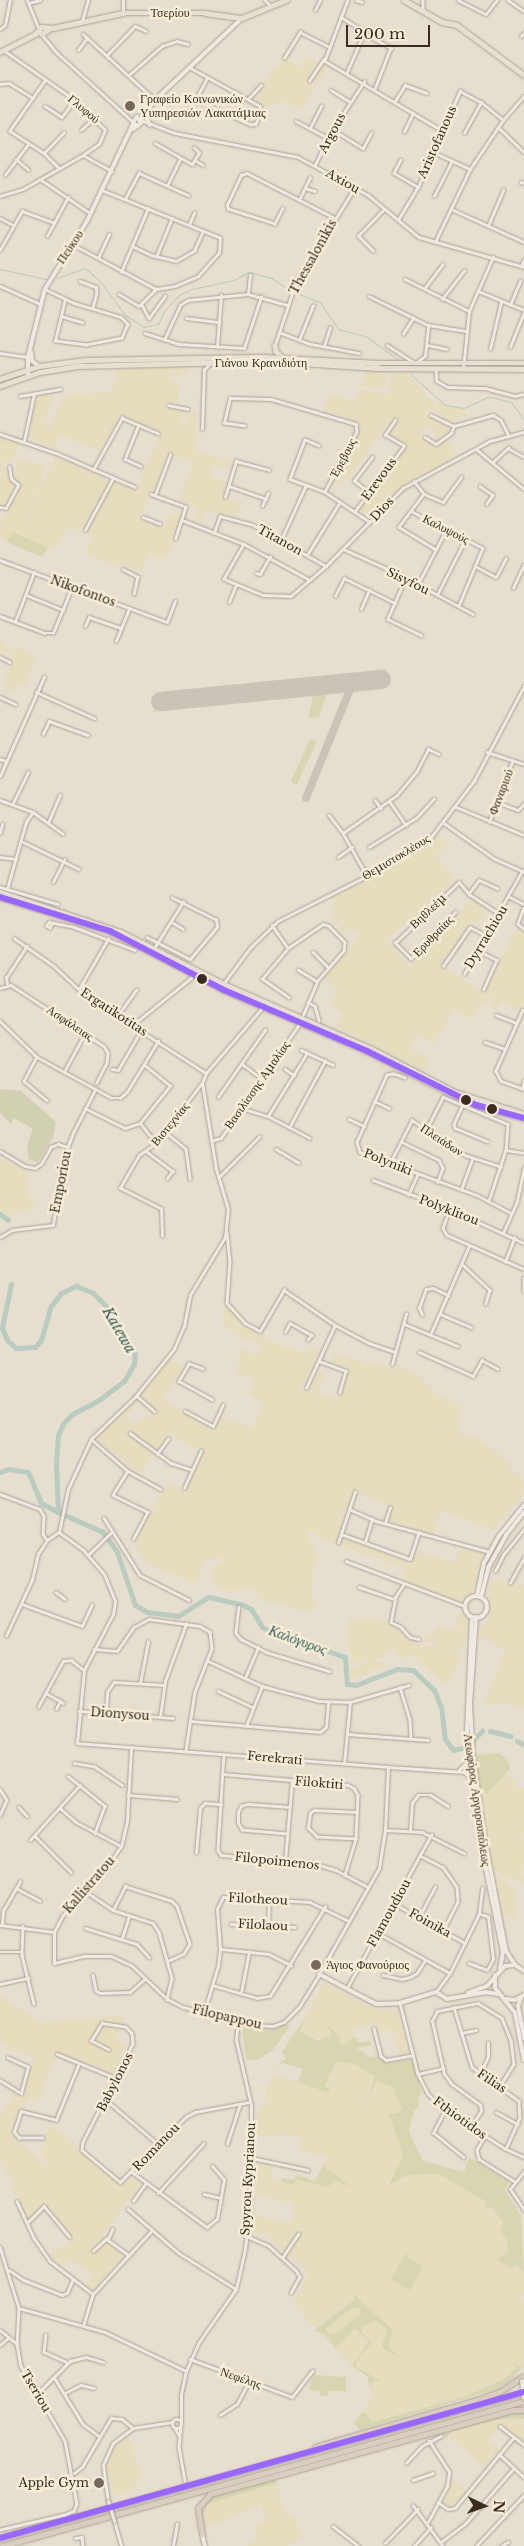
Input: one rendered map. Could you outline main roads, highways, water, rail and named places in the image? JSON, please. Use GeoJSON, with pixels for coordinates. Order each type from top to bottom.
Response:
{"type":"FeatureCollection","features":[{"type":"Feature","properties":{"kind":"highway"},"geometry":{"type":"LineString","coordinates":[[246,2470],[480,2399],[501,2391],[523,2377]]}},
{"type":"Feature","properties":{"kind":"highway"},"geometry":{"type":"LineString","coordinates":[[0,2538],[524,2392]]}},
{"type":"Feature","properties":{"kind":"highway"},"geometry":{"type":"LineString","coordinates":[[2,2546],[194,2491],[350,2450],[524,2399]]}},
{"type":"Feature","properties":{"kind":"highway"},"geometry":{"type":"LineString","coordinates":[[202,2534],[198,2508],[208,2495],[441,2434],[512,2410],[524,2410]]}},
{"type":"Feature","properties":{"kind":"highway"},"geometry":{"type":"LineString","coordinates":[[194,2491],[293,2469],[369,2448],[441,2434]]}},
{"type":"Feature","properties":{"kind":"highway"},"geometry":{"type":"LineString","coordinates":[[350,2450],[369,2448]]}},
{"type":"Feature","properties":{"kind":"main road"},"geometry":{"type":"LineString","coordinates":[[242,18],[286,0]]}},
{"type":"Feature","properties":{"kind":"main road"},"geometry":{"type":"LineString","coordinates":[[404,0],[442,22],[457,25],[524,75]]}},
{"type":"Feature","properties":{"kind":"main road","name":"Τσερίου"},"geometry":{"type":"LineString","coordinates":[[2,52],[53,28],[123,13],[205,13],[242,18]]}},
{"type":"Feature","properties":{"kind":"main road","name":"Πεύκου"},"geometry":{"type":"LineString","coordinates":[[28,375],[28,357],[45,289],[103,192],[131,131],[155,100],[242,18]]}},
{"type":"Feature","properties":{"kind":"main road"},"geometry":{"type":"LineString","coordinates":[[145,112],[146,120],[150,124]]}},
{"type":"Feature","properties":{"kind":"main road"},"geometry":{"type":"LineString","coordinates":[[275,345],[276,351],[284,358]]}},
{"type":"Feature","properties":{"kind":"main road"},"geometry":{"type":"LineString","coordinates":[[31,347],[31,358],[39,366]]}},
{"type":"Feature","properties":{"kind":"main road","name":"Γιάνου Κρανιδιότη"},"geometry":{"type":"LineString","coordinates":[[2,386],[28,375],[70,366],[210,363],[284,358],[454,364],[524,369]]}},
{"type":"Feature","properties":{"kind":"main road","name":"Γιάνου Κρανιδιότη"},"geometry":{"type":"LineString","coordinates":[[0,379],[39,366],[85,360],[273,359],[436,370],[465,366],[524,363]]}},
{"type":"Feature","properties":{"kind":"main road"},"geometry":{"type":"LineString","coordinates":[[0,892],[93,921],[186,964],[300,1023],[368,1051],[476,1105],[524,1116]]}},
{"type":"Feature","properties":{"kind":"main road"},"geometry":{"type":"LineString","coordinates":[[0,896],[76,919],[154,949],[224,990],[372,1049],[464,1096],[524,1116]]}},
{"type":"Feature","properties":{"kind":"main road"},"geometry":{"type":"LineString","coordinates":[[479,1596],[468,1599],[465,1606],[467,1613],[474,1617],[486,1609],[479,1596],[484,1563],[524,1505]]}},
{"type":"Feature","properties":{"kind":"main road"},"geometry":{"type":"LineString","coordinates":[[479,1596],[488,1568],[506,1535],[524,1512]]}},
{"type":"Feature","properties":{"kind":"main road","name":"Λεωφόρος Αργυρουπόλεως"},"geometry":{"type":"LineString","coordinates":[[474,1617],[469,1730],[472,1779],[505,1952]]}},
{"type":"Feature","properties":{"kind":"main road","name":"Λεωφόρος Αργυρουπόλεως"},"geometry":{"type":"LineString","coordinates":[[471,1759],[485,1826],[505,1952]]}},
{"type":"Feature","properties":{"kind":"main road"},"geometry":{"type":"LineString","coordinates":[[505,1952],[515,1965],[524,1970]]}},
{"type":"Feature","properties":{"kind":"main road"},"geometry":{"type":"LineString","coordinates":[[454,1998],[487,1986],[500,1969],[505,1952]]}},
{"type":"Feature","properties":{"kind":"main road"},"geometry":{"type":"LineString","coordinates":[[500,1969],[515,1965]]}},
{"type":"Feature","properties":{"kind":"main road"},"geometry":{"type":"LineString","coordinates":[[319,1974],[376,2004],[400,2003],[436,1992],[443,1998],[454,1998],[485,1992],[498,1994],[504,1998],[515,2013],[524,2060]]}},
{"type":"Feature","properties":{"kind":"main road"},"geometry":{"type":"LineString","coordinates":[[495,1975],[498,1994]]}},
{"type":"Feature","properties":{"kind":"main road"},"geometry":{"type":"LineString","coordinates":[[504,1998],[522,1996],[518,2006],[524,2038]]}},
{"type":"Feature","properties":{"kind":"main road"},"geometry":{"type":"LineString","coordinates":[[523,2377],[524,2399]]}},
{"type":"Feature","properties":{"kind":"main road"},"geometry":{"type":"LineString","coordinates":[[202,2534],[205,2546]]}},
{"type":"Feature","properties":{"kind":"waterway"},"geometry":{"type":"LineString","coordinates":[[57,278],[85,268],[99,280],[125,315],[144,327],[158,324],[164,311],[179,295],[192,289],[234,280],[249,272],[272,278],[288,289]]}},
{"type":"Feature","properties":{"kind":"waterway"},"geometry":{"type":"LineString","coordinates":[[0,269],[46,279]]}},
{"type":"Feature","properties":{"kind":"waterway"},"geometry":{"type":"LineString","coordinates":[[296,293],[320,302],[338,329],[367,337],[400,361]]}},
{"type":"Feature","properties":{"kind":"waterway"},"geometry":{"type":"LineString","coordinates":[[410,374],[445,405],[464,408],[488,397],[495,398],[511,402],[524,420]]}},
{"type":"Feature","properties":{"kind":"waterway"},"geometry":{"type":"LineString","coordinates":[[0,1214],[8,1220]]}},
{"type":"Feature","properties":{"kind":"waterway","name":"Καλόγυρος"},"geometry":{"type":"LineString","coordinates":[[11,1284],[2,1328],[7,1340],[16,1348],[35,1347],[41,1340],[51,1306],[61,1293],[76,1286],[93,1293],[109,1309],[126,1344],[135,1352],[134,1364],[124,1381],[99,1400],[71,1415],[63,1424],[58,1435],[56,1462],[58,1512],[103,1532],[117,1552],[135,1605],[147,1612],[178,1616],[209,1597],[243,1605],[251,1609],[263,1628],[345,1657],[347,1684],[356,1685],[397,1669],[413,1670],[434,1690],[441,1707],[445,1739],[453,1750],[466,1747],[482,1731]]}},
{"type":"Feature","properties":{"kind":"waterway"},"geometry":{"type":"LineString","coordinates":[[0,1472],[9,1469],[28,1472],[41,1503],[58,1512]]}},
{"type":"Feature","properties":{"kind":"waterway","name":"Καλόγυρος"},"geometry":{"type":"LineString","coordinates":[[490,1731],[510,1736]]}},
{"type":"Feature","properties":{"kind":"waterway","name":"Καλόγυρος"},"geometry":{"type":"LineString","coordinates":[[517,1741],[524,1745]]}},
{"type":"Feature","properties":{"kind":"place","name":"Γραφείο Κοινωνικών Υυπηρεσιών Λακατάμιας"},"geometry":{"type":"Point","coordinates":[130,106]}},
{"type":"Feature","properties":{"kind":"place","name":"Άγιος Φανούριος"},"geometry":{"type":"Point","coordinates":[316,1965]}},
{"type":"Feature","properties":{"kind":"place","name":"Apple Gym"},"geometry":{"type":"Point","coordinates":[99,2483]}},
{"type":"Feature","properties":{"kind":"water label","name":"Katewa"},"geometry":{"type":"Point","coordinates":[119,1330]}}]}
